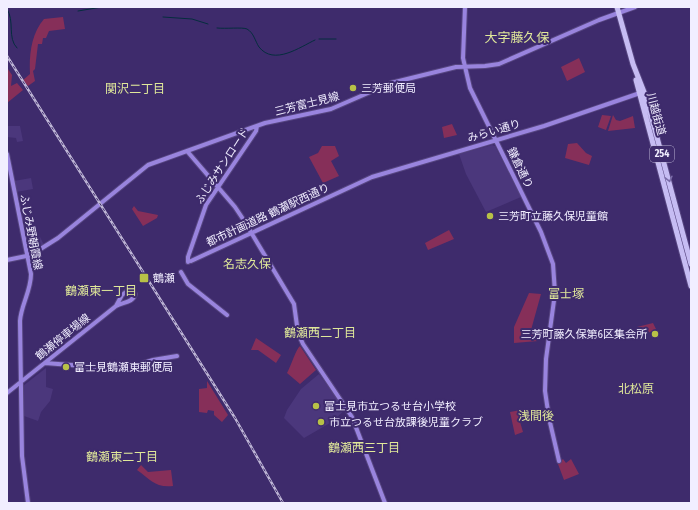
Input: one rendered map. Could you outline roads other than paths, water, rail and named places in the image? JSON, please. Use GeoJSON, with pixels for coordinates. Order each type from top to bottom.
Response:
{"type":"FeatureCollection","features":[{"type":"Feature","properties":{"kind":"highway","name":"川越街道"},"geometry":{"type":"LineString","coordinates":[[618,10],[691,286]]}},
{"type":"Feature","properties":{"kind":"highway","name":"川越街道"},"geometry":{"type":"LineString","coordinates":[[633,64],[644,92],[691,264]]}},
{"type":"Feature","properties":{"kind":"street","name":"鎌倉通り"},"geometry":{"type":"LineString","coordinates":[[465,7],[464,67],[471,92],[545,240],[554,267],[555,294],[546,359],[545,391],[559,461]]}},
{"type":"Feature","properties":{"kind":"street","name":"三芳富士見線"},"geometry":{"type":"LineString","coordinates":[[28,256],[67,231],[143,167],[257,126],[331,110],[391,83],[453,68],[499,64],[618,10],[635,7]]}},
{"type":"Feature","properties":{"kind":"street","name":"みらい通り"},"geometry":{"type":"LineString","coordinates":[[352,185],[389,171],[496,140],[640,93]]}},
{"type":"Feature","properties":{"kind":"street","name":"ふじみサンロード"},"geometry":{"type":"LineString","coordinates":[[190,261],[188,257],[202,214],[217,186],[256,131],[257,126]]}},
{"type":"Feature","properties":{"kind":"street"},"geometry":{"type":"LineString","coordinates":[[187,151],[235,206],[294,304],[298,333],[303,344],[352,417],[385,503]]}},
{"type":"Feature","properties":{"kind":"street","name":"ふじみ野朝霞線"},"geometry":{"type":"LineString","coordinates":[[7,154],[19,219],[28,256],[31,279],[21,315],[23,464],[28,503]]}},
{"type":"Feature","properties":{"kind":"street","name":"都市計画道路 鶴瀬駅西通り"},"geometry":{"type":"LineString","coordinates":[[190,261],[352,185]]}},
{"type":"Feature","properties":{"kind":"street"},"geometry":{"type":"LineString","coordinates":[[7,260],[28,256]]}},
{"type":"Feature","properties":{"kind":"street"},"geometry":{"type":"LineString","coordinates":[[181,272],[188,284],[227,315]]}},
{"type":"Feature","properties":{"kind":"street"},"geometry":{"type":"LineString","coordinates":[[129,289],[132,290],[135,294],[134,297],[127,303],[116,306],[122,295],[129,289]]}},
{"type":"Feature","properties":{"kind":"street","name":"鶴瀬停車場線"},"geometry":{"type":"LineString","coordinates":[[21,382],[116,306]]}},
{"type":"Feature","properties":{"kind":"street"},"geometry":{"type":"LineString","coordinates":[[45,363],[123,369],[153,360],[177,356]]}},
{"type":"Feature","properties":{"kind":"street"},"geometry":{"type":"LineString","coordinates":[[7,393],[21,382]]}},
{"type":"Feature","properties":{"kind":"waterway"},"geometry":{"type":"LineString","coordinates":[[78,11],[102,7]]}},
{"type":"Feature","properties":{"kind":"waterway"},"geometry":{"type":"LineString","coordinates":[[7,9],[11,19],[12,39],[17,48]]}},
{"type":"Feature","properties":{"kind":"waterway"},"geometry":{"type":"LineString","coordinates":[[163,17],[192,19],[208,24]]}},
{"type":"Feature","properties":{"kind":"waterway"},"geometry":{"type":"LineString","coordinates":[[217,28],[247,29],[253,35],[259,47],[272,55],[287,53],[315,40]]}},
{"type":"Feature","properties":{"kind":"waterway"},"geometry":{"type":"LineString","coordinates":[[319,39],[336,39]]}},
{"type":"Feature","properties":{"kind":"railway"},"geometry":{"type":"LineString","coordinates":[[7,56],[235,418],[283,503]]}},
{"type":"Feature","properties":{"kind":"place","name":"三芳郵便局"},"geometry":{"type":"Point","coordinates":[353,88]}},
{"type":"Feature","properties":{"kind":"place","name":"三芳町立藤久保児童館"},"geometry":{"type":"Point","coordinates":[490,216]}},
{"type":"Feature","properties":{"kind":"place","name":"鶴瀬"},"geometry":{"type":"Point","coordinates":[144,278]}},
{"type":"Feature","properties":{"kind":"place","name":"三芳町藤久保第6区集会所"},"geometry":{"type":"Point","coordinates":[655,334]}},
{"type":"Feature","properties":{"kind":"place","name":"富士見鶴瀬東郵便局"},"geometry":{"type":"Point","coordinates":[66,367]}},
{"type":"Feature","properties":{"kind":"place","name":"富士見市立つるせ台小学校"},"geometry":{"type":"Point","coordinates":[316,406]}},
{"type":"Feature","properties":{"kind":"place","name":"市立つるせ台放課後児童クラブ"},"geometry":{"type":"Point","coordinates":[321,422]}},
{"type":"Feature","properties":{"kind":"district","name":"大字藤久保"},"geometry":{"type":"Point","coordinates":[517,37]}},
{"type":"Feature","properties":{"kind":"district","name":"関沢二丁目"},"geometry":{"type":"Point","coordinates":[135,89]}},
{"type":"Feature","properties":{"kind":"district","name":"名志久保"},"geometry":{"type":"Point","coordinates":[247,264]}},
{"type":"Feature","properties":{"kind":"district","name":"鶴瀬東一丁目"},"geometry":{"type":"Point","coordinates":[101,291]}},
{"type":"Feature","properties":{"kind":"district","name":"富士塚"},"geometry":{"type":"Point","coordinates":[566,294]}},
{"type":"Feature","properties":{"kind":"district","name":"鶴瀬西二丁目"},"geometry":{"type":"Point","coordinates":[320,333]}},
{"type":"Feature","properties":{"kind":"district","name":"北松原"},"geometry":{"type":"Point","coordinates":[636,389]}},
{"type":"Feature","properties":{"kind":"district","name":"浅間後"},"geometry":{"type":"Point","coordinates":[536,416]}},
{"type":"Feature","properties":{"kind":"district","name":"鶴瀬西三丁目"},"geometry":{"type":"Point","coordinates":[364,448]}},
{"type":"Feature","properties":{"kind":"district","name":"鶴瀬東二丁目"},"geometry":{"type":"Point","coordinates":[122,457]}}]}
